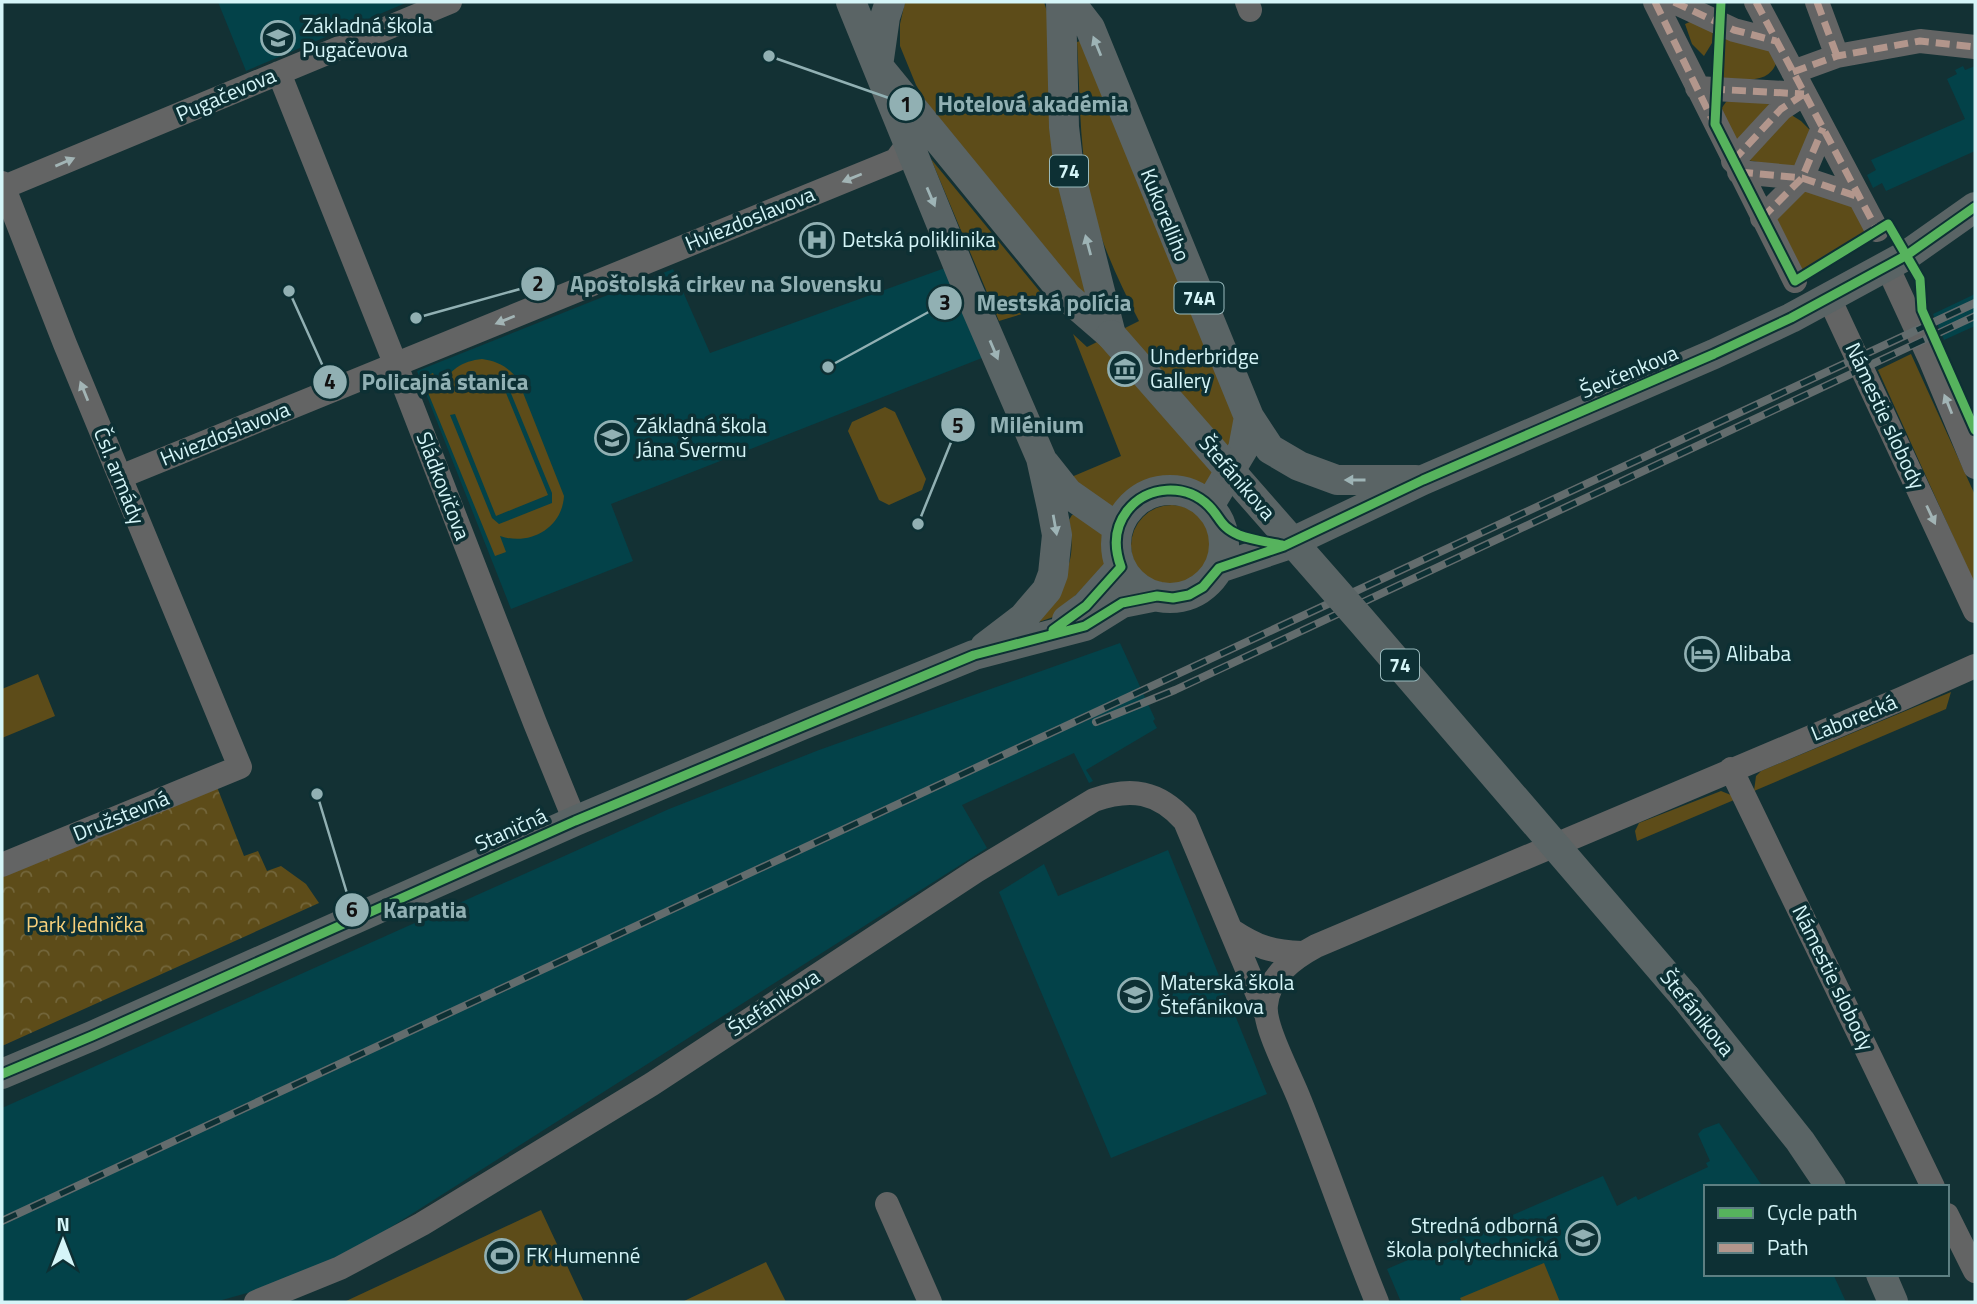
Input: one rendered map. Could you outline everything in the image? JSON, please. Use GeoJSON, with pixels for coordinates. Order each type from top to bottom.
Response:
{"type":"FeatureCollection","features":[{"type":"Feature","properties":{"kind":"main road","name":"74"},"geometry":{"type":"LineString","coordinates":[[851,2],[878,66],[1067,297],[1111,335]]}},
{"type":"Feature","properties":{"kind":"main road"},"geometry":{"type":"LineString","coordinates":[[890,2],[885,17],[878,66],[908,144],[1041,458],[1058,535],[1053,574],[1047,590],[1023,618],[974,655]]}},
{"type":"Feature","properties":{"kind":"main road","name":"74"},"geometry":{"type":"LineString","coordinates":[[1062,2],[1063,127],[1069,169],[1111,335]]}},
{"type":"Feature","properties":{"kind":"main road","name":"Kukorelliho"},"geometry":{"type":"LineString","coordinates":[[1070,2],[1090,28],[1249,417],[1270,449],[1299,466],[1337,480],[1423,481]]}},
{"type":"Feature","properties":{"kind":"main road","name":"Ševčenkova"},"geometry":{"type":"LineString","coordinates":[[1219,568],[1284,545],[1714,354],[1829,298],[1927,244],[1975,207]]}},
{"type":"Feature","properties":{"kind":"main road","name":"Štefánikova"},"geometry":{"type":"LineString","coordinates":[[1111,335],[1370,630],[1686,998],[1800,1141],[1830,1185]]}},
{"type":"Feature","properties":{"kind":"main road"},"geometry":{"type":"LineString","coordinates":[[1249,417],[1243,449],[1215,515],[1224,545],[1219,568],[1209,581],[1189,595],[1173,598],[1157,596],[1136,586],[1121,567],[1116,548],[1118,528],[1130,508],[1142,497],[1157,491],[1189,493],[1215,515],[1240,535],[1284,545]]}},
{"type":"Feature","properties":{"kind":"main road"},"geometry":{"type":"LineString","coordinates":[[1041,458],[1068,493],[1118,528]]}},
{"type":"Feature","properties":{"kind":"main road"},"geometry":{"type":"LineString","coordinates":[[1042,638],[1086,606],[1121,567]]}},
{"type":"Feature","properties":{"kind":"main road","name":"Staničná"},"geometry":{"type":"LineString","coordinates":[[2,1074],[575,821],[974,655],[1085,626],[1122,604],[1157,596]]}},
{"type":"Feature","properties":{"kind":"main road"},"geometry":{"type":"LineString","coordinates":[[1882,1276],[1893,1302]]}},
{"type":"Feature","properties":{"kind":"street","name":"Pugačevova"},"geometry":{"type":"LineString","coordinates":[[2,186],[450,2]]}},
{"type":"Feature","properties":{"kind":"street"},"geometry":{"type":"LineString","coordinates":[[1655,2],[1795,281]]}},
{"type":"Feature","properties":{"kind":"street"},"geometry":{"type":"LineString","coordinates":[[1674,2],[1734,30],[1776,41]]}},
{"type":"Feature","properties":{"kind":"street"},"geometry":{"type":"LineString","coordinates":[[1756,2],[1877,230]]}},
{"type":"Feature","properties":{"kind":"street"},"geometry":{"type":"LineString","coordinates":[[1817,2],[1837,56]]}},
{"type":"Feature","properties":{"kind":"street"},"geometry":{"type":"LineString","coordinates":[[1793,72],[1837,56],[1920,41],[1975,47]]}},
{"type":"Feature","properties":{"kind":"street","name":"Sládkovičova"},"geometry":{"type":"LineString","coordinates":[[279,72],[575,821]]}},
{"type":"Feature","properties":{"kind":"street"},"geometry":{"type":"LineString","coordinates":[[1697,88],[1804,94]]}},
{"type":"Feature","properties":{"kind":"street"},"geometry":{"type":"LineString","coordinates":[[1736,166],[1781,109],[1804,94]]}},
{"type":"Feature","properties":{"kind":"street"},"geometry":{"type":"LineString","coordinates":[[1762,218],[1802,178],[1823,128]]}},
{"type":"Feature","properties":{"kind":"street","name":"Hviezdoslavova"},"geometry":{"type":"LineString","coordinates":[[120,477],[896,160],[908,144]]}},
{"type":"Feature","properties":{"kind":"street"},"geometry":{"type":"LineString","coordinates":[[1736,166],[1802,178],[1859,197]]}},
{"type":"Feature","properties":{"kind":"street","name":"Čsl. armády"},"geometry":{"type":"LineString","coordinates":[[2,186],[240,767]]}},
{"type":"Feature","properties":{"kind":"street"},"geometry":{"type":"LineString","coordinates":[[1887,266],[1975,467]]}},
{"type":"Feature","properties":{"kind":"street","name":"Námestie slobody"},"geometry":{"type":"LineString","coordinates":[[1829,298],[1975,611]]}},
{"type":"Feature","properties":{"kind":"street","name":"Laborecká"},"geometry":{"type":"LineString","coordinates":[[1731,769],[1975,666]]}},
{"type":"Feature","properties":{"kind":"street","name":"Družstevná"},"geometry":{"type":"LineString","coordinates":[[2,865],[240,767]]}},
{"type":"Feature","properties":{"kind":"street"},"geometry":{"type":"LineString","coordinates":[[1265,1012],[1275,980],[1290,962],[1302,954],[1731,769]]}},
{"type":"Feature","properties":{"kind":"street","name":"Námestie slobody"},"geometry":{"type":"LineString","coordinates":[[1731,769],[1932,1185]]}},
{"type":"Feature","properties":{"kind":"street","name":"Štefánikova"},"geometry":{"type":"LineString","coordinates":[[256,1302],[340,1268],[422,1224],[652,1084],[965,878],[1094,800],[1126,792],[1145,794],[1163,801],[1185,821],[1265,1012],[1377,1302]]}},
{"type":"Feature","properties":{"kind":"street"},"geometry":{"type":"LineString","coordinates":[[1231,930],[1258,947],[1275,952],[1302,954]]}},
{"type":"Feature","properties":{"kind":"street"},"geometry":{"type":"LineString","coordinates":[[887,1203],[930,1302]]}},
{"type":"Feature","properties":{"kind":"street"},"geometry":{"type":"LineString","coordinates":[[1949,1218],[1975,1271]]}},
{"type":"Feature","properties":{"kind":"shaded area","name":"Základná škola Pugačevova"},"geometry":{"type":"Polygon","coordinates":[[[218,2],[408,2],[246,71],[218,2]]]}},
{"type":"Feature","properties":{"kind":"shaded area"},"geometry":{"type":"Polygon","coordinates":[[[1963,66],[1965,70],[1975,66],[1975,151],[1886,191],[1882,183],[1873,188],[1867,175],[1876,170],[1871,160],[1965,119],[1947,79],[1957,74],[1955,70],[1963,66]]]}},
{"type":"Feature","properties":{"kind":"shaded area","name":"Základná škola Jána Švermu"},"geometry":{"type":"Polygon","coordinates":[[[945,268],[982,358],[611,504],[633,561],[511,609],[417,371],[673,269],[710,353],[945,268]]]}},
{"type":"Feature","properties":{"kind":"shaded area"},"geometry":{"type":"Polygon","coordinates":[[[1975,294],[1975,326],[1944,340],[1933,314],[1975,294]]]}},
{"type":"Feature","properties":{"kind":"shaded area"},"geometry":{"type":"Polygon","coordinates":[[[1120,643],[1157,728],[1086,770],[1093,781],[1089,783],[1074,753],[962,805],[987,848],[366,1243],[283,1283],[215,1302],[2,1302],[2,1108],[669,809],[819,750],[1120,643]]]}},
{"type":"Feature","properties":{"kind":"shaded area","name":"Materská škola Štefánikova"},"geometry":{"type":"Polygon","coordinates":[[[1168,850],[1267,1094],[1111,1158],[999,892],[1044,864],[1058,896],[1168,850]]]}},
{"type":"Feature","properties":{"kind":"shaded area","name":"Stredná odborná škola polytechnická"},"geometry":{"type":"Polygon","coordinates":[[[1719,1123],[1762,1185],[1704,1185],[1704,1276],[1834,1276],[1846,1302],[1401,1302],[1387,1269],[1603,1176],[1617,1206],[1636,1196],[1638,1200],[1708,1167],[1706,1163],[1710,1161],[1698,1134],[1703,1129],[1719,1123]]]}},
{"type":"Feature","properties":{"kind":"green space"},"geometry":{"type":"Polygon","coordinates":[[[905,2],[1044,2],[1048,15],[1061,190],[1065,214],[1093,310],[937,120],[916,85],[900,46],[900,24],[905,2]]]}},
{"type":"Feature","properties":{"kind":"green space"},"geometry":{"type":"Polygon","coordinates":[[[1692,21],[1713,29],[1712,43],[1704,56],[1692,44],[1685,24],[1692,21]]]}},
{"type":"Feature","properties":{"kind":"green space"},"geometry":{"type":"Polygon","coordinates":[[[1725,35],[1771,47],[1778,57],[1770,73],[1756,79],[1723,78],[1725,35]]]}},
{"type":"Feature","properties":{"kind":"green space"},"geometry":{"type":"Polygon","coordinates":[[[1083,40],[1236,409],[1234,447],[1205,492],[1181,484],[1145,489],[1126,504],[1118,515],[1069,478],[1121,456],[1073,334],[1087,347],[1139,321],[1102,238],[1088,186],[1081,132],[1077,42],[1083,40]]]}},
{"type":"Feature","properties":{"kind":"green space"},"geometry":{"type":"Polygon","coordinates":[[[1740,97],[1779,107],[1737,152],[1721,109],[1726,102],[1740,97]]]}},
{"type":"Feature","properties":{"kind":"green space"},"geometry":{"type":"Polygon","coordinates":[[[1785,111],[1801,121],[1816,136],[1796,169],[1741,159],[1785,111]]]}},
{"type":"Feature","properties":{"kind":"green space"},"geometry":{"type":"Polygon","coordinates":[[[931,159],[1051,305],[999,321],[931,159]]]}},
{"type":"Feature","properties":{"kind":"green space"},"geometry":{"type":"Polygon","coordinates":[[[1797,187],[1851,198],[1869,230],[1799,272],[1770,216],[1797,187]]]}},
{"type":"Feature","properties":{"kind":"green space"},"geometry":{"type":"Polygon","coordinates":[[[1911,354],[1975,495],[1975,585],[1878,370],[1911,354]]]}},
{"type":"Feature","properties":{"kind":"green space"},"geometry":{"type":"Polygon","coordinates":[[[475,360],[498,363],[518,380],[564,496],[562,508],[551,526],[522,539],[500,536],[506,552],[495,556],[422,378],[433,373],[440,388],[448,376],[462,364],[475,360]],[[510,391],[506,393],[548,495],[496,516],[455,414],[450,415],[492,518],[499,524],[552,503],[552,493],[510,391]]]}},
{"type":"Feature","properties":{"kind":"green space"},"geometry":{"type":"Polygon","coordinates":[[[885,407],[895,412],[926,479],[922,490],[889,505],[879,500],[848,431],[852,422],[885,407]]]}},
{"type":"Feature","properties":{"kind":"green space"},"geometry":{"type":"Polygon","coordinates":[[[1164,505],[1180,505],[1195,512],[1206,523],[1213,538],[1210,562],[1201,575],[1180,587],[1164,587],[1149,580],[1138,569],[1131,554],[1131,538],[1138,523],[1149,512],[1164,505]]]}},
{"type":"Feature","properties":{"kind":"green space"},"geometry":{"type":"Polygon","coordinates":[[[1072,515],[1084,515],[1104,534],[1109,545],[1109,560],[1056,616],[1039,622],[1037,616],[1061,582],[1070,561],[1069,520],[1072,515]]]}},
{"type":"Feature","properties":{"kind":"green space"},"geometry":{"type":"Polygon","coordinates":[[[38,674],[55,716],[2,738],[2,689],[38,674]]]}},
{"type":"Feature","properties":{"kind":"green space"},"geometry":{"type":"Polygon","coordinates":[[[1951,692],[1946,709],[1754,791],[1756,776],[1761,771],[1951,692]]]}},
{"type":"Feature","properties":{"kind":"green space","name":"Park Jednička"},"geometry":{"type":"Polygon","coordinates":[[[217,787],[244,856],[258,851],[267,871],[281,866],[306,884],[319,903],[2,1046],[2,877],[217,787]]]}},
{"type":"Feature","properties":{"kind":"green space"},"geometry":{"type":"Polygon","coordinates":[[[1721,791],[1731,795],[1734,800],[1637,841],[1635,831],[1639,823],[1721,791]]]}},
{"type":"Feature","properties":{"kind":"green space","name":"FK Humenné"},"geometry":{"type":"Polygon","coordinates":[[[541,1210],[584,1302],[344,1302],[541,1210]]]}},
{"type":"Feature","properties":{"kind":"green space"},"geometry":{"type":"Polygon","coordinates":[[[766,1262],[786,1302],[682,1302],[766,1262]]]}},
{"type":"Feature","properties":{"kind":"green space"},"geometry":{"type":"Polygon","coordinates":[[[1544,1263],[1560,1302],[1462,1302],[1460,1298],[1544,1263]]]}},
{"type":"Feature","properties":{"kind":"railway"},"geometry":{"type":"LineString","coordinates":[[2,1221],[1975,303]]}},
{"type":"Feature","properties":{"kind":"railway"},"geometry":{"type":"LineString","coordinates":[[1096,722],[1175,690],[1975,316]]}},
{"type":"Feature","properties":{"kind":"marked path"},"geometry":{"type":"LineString","coordinates":[[1655,2],[1713,121]]}},
{"type":"Feature","properties":{"kind":"marked path"},"geometry":{"type":"LineString","coordinates":[[1674,2],[1734,30],[1776,41]]}},
{"type":"Feature","properties":{"kind":"marked path"},"geometry":{"type":"LineString","coordinates":[[1756,2],[1877,230]]}},
{"type":"Feature","properties":{"kind":"marked path"},"geometry":{"type":"LineString","coordinates":[[1817,2],[1837,56]]}},
{"type":"Feature","properties":{"kind":"marked path"},"geometry":{"type":"LineString","coordinates":[[1793,72],[1837,56],[1920,41],[1975,47]]}},
{"type":"Feature","properties":{"kind":"marked path"},"geometry":{"type":"LineString","coordinates":[[1711,89],[1804,94]]}},
{"type":"Feature","properties":{"kind":"marked path"},"geometry":{"type":"LineString","coordinates":[[1733,161],[1781,109],[1804,94]]}},
{"type":"Feature","properties":{"kind":"marked path"},"geometry":{"type":"LineString","coordinates":[[1762,218],[1802,178],[1823,128]]}},
{"type":"Feature","properties":{"kind":"marked path"},"geometry":{"type":"LineString","coordinates":[[1739,172],[1802,178],[1859,197]]}},
{"type":"Feature","properties":{"kind":"cycle path"},"geometry":{"type":"LineString","coordinates":[[1721,2],[1715,124],[1795,281],[1888,224],[1920,279],[1922,310],[1975,430]]}},
{"type":"Feature","properties":{"kind":"cycle path"},"geometry":{"type":"LineString","coordinates":[[2,1074],[575,821],[974,655],[1085,626],[1122,603],[1157,596],[1173,598],[1189,595],[1203,587],[1219,568],[1284,546],[1423,480],[1791,318],[1907,255],[1975,207]]}},
{"type":"Feature","properties":{"kind":"cycle path"},"geometry":{"type":"LineString","coordinates":[[1053,630],[1086,606],[1121,567],[1116,545],[1120,524],[1135,502],[1145,496],[1167,490],[1189,493],[1209,506],[1233,532],[1282,545]]}},
{"type":"Feature","properties":{"kind":"place","name":"Základná škola Pugačevova"},"geometry":{"type":"Point","coordinates":[278,38]}},
{"type":"Feature","properties":{"kind":"place","name":"Hotelová akadémia"},"geometry":{"type":"Point","coordinates":[769,56]}},
{"type":"Feature","properties":{"kind":"place","name":"Detská poliklinika"},"geometry":{"type":"Point","coordinates":[817,240]}},
{"type":"Feature","properties":{"kind":"place","name":"Policajná stanica"},"geometry":{"type":"Point","coordinates":[289,291]}},
{"type":"Feature","properties":{"kind":"place","name":"Apoštolská cirkev na Slovensku"},"geometry":{"type":"Point","coordinates":[416,318]}},
{"type":"Feature","properties":{"kind":"place","name":"Mestská polícia"},"geometry":{"type":"Point","coordinates":[828,367]}},
{"type":"Feature","properties":{"kind":"place","name":"Underbridge Gallery"},"geometry":{"type":"Point","coordinates":[1125,369]}},
{"type":"Feature","properties":{"kind":"place","name":"Základná škola Jána Švermu"},"geometry":{"type":"Point","coordinates":[612,438]}},
{"type":"Feature","properties":{"kind":"place","name":"Milénium"},"geometry":{"type":"Point","coordinates":[918,524]}},
{"type":"Feature","properties":{"kind":"place","name":"Alibaba"},"geometry":{"type":"Point","coordinates":[1702,654]}},
{"type":"Feature","properties":{"kind":"place","name":"Karpatia"},"geometry":{"type":"Point","coordinates":[317,794]}},
{"type":"Feature","properties":{"kind":"place","name":"Materská škola Štefánikova"},"geometry":{"type":"Point","coordinates":[1135,995]}},
{"type":"Feature","properties":{"kind":"place","name":"Stredná odborná škola polytechnická"},"geometry":{"type":"Point","coordinates":[1583,1238]}},
{"type":"Feature","properties":{"kind":"place","name":"FK Humenné"},"geometry":{"type":"Point","coordinates":[502,1256]}}]}
